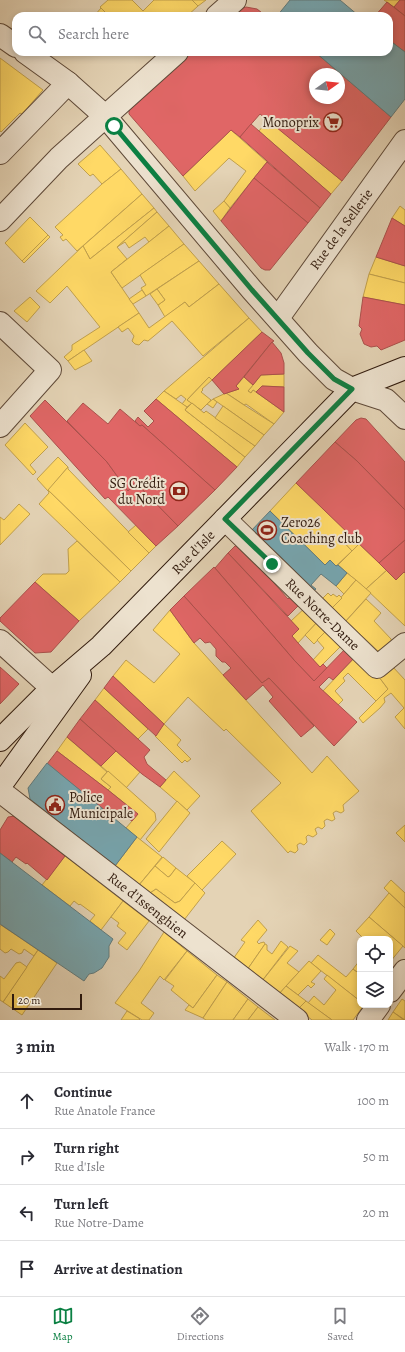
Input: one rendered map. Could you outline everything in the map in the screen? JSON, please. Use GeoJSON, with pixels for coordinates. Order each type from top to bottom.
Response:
{"type":"FeatureCollection","features":[{"type":"Feature","properties":{"kind":"street"},"geometry":{"type":"LineString","coordinates":[[222,12],[235,0]]}},
{"type":"Feature","properties":{"kind":"street"},"geometry":{"type":"LineString","coordinates":[[0,35],[12,43]]}},
{"type":"Feature","properties":{"kind":"street"},"geometry":{"type":"LineString","coordinates":[[31,56],[68,83],[105,116],[308,353],[334,379],[352,389],[386,400],[405,418]]}},
{"type":"Feature","properties":{"kind":"street"},"geometry":{"type":"LineString","coordinates":[[0,220],[59,158],[172,56]]}},
{"type":"Feature","properties":{"kind":"street"},"geometry":{"type":"LineString","coordinates":[[0,153],[68,83]]}},
{"type":"Feature","properties":{"kind":"street","name":"Rue de la Sellerie"},"geometry":{"type":"LineString","coordinates":[[278,318],[405,141]]}},
{"type":"Feature","properties":{"kind":"street"},"geometry":{"type":"LineString","coordinates":[[0,323],[50,370],[0,426]]}},
{"type":"Feature","properties":{"kind":"street"},"geometry":{"type":"LineString","coordinates":[[352,389],[405,368]]}},
{"type":"Feature","properties":{"kind":"street","name":"Rue d'Isle"},"geometry":{"type":"LineString","coordinates":[[0,740],[52,688],[101,646],[352,389]]}},
{"type":"Feature","properties":{"kind":"street","name":"Rue Notre-Dame"},"geometry":{"type":"LineString","coordinates":[[225,519],[377,667],[405,644]]}},
{"type":"Feature","properties":{"kind":"street"},"geometry":{"type":"LineString","coordinates":[[0,640],[52,688]]}},
{"type":"Feature","properties":{"kind":"street","name":"Rue d'Isle"},"geometry":{"type":"LineString","coordinates":[[0,786],[101,646]]}},
{"type":"Feature","properties":{"kind":"street","name":"Rue d'Issenghien"},"geometry":{"type":"LineString","coordinates":[[0,791],[296,1020]]}},
{"type":"Feature","properties":{"kind":"street"},"geometry":{"type":"LineString","coordinates":[[393,987],[405,971]]}},
{"type":"Feature","properties":{"kind":"street"},"geometry":{"type":"LineString","coordinates":[[368,1020],[377,1008]]}},
{"type":"Feature","properties":{"kind":"building: Homes"},"geometry":{"type":"Polygon","coordinates":[[[108,0],[132,0],[143,11],[154,0],[192,0],[198,6],[191,12],[105,12],[100,7],[108,0]]]}},
{"type":"Feature","properties":{"kind":"building: Homes"},"geometry":{"type":"Polygon","coordinates":[[[192,0],[206,0],[198,6],[192,0]]]}},
{"type":"Feature","properties":{"kind":"building: Homes"},"geometry":{"type":"Polygon","coordinates":[[[384,0],[400,0],[394,7],[384,0]]]}},
{"type":"Feature","properties":{"kind":"building: Homes"},"geometry":{"type":"Polygon","coordinates":[[[101,8],[105,12],[98,12],[101,8]]]}},
{"type":"Feature","properties":{"kind":"building: Homes"},"geometry":{"type":"Polygon","coordinates":[[[0,58],[43,90],[22,114],[20,113],[1,132],[0,131],[0,58]]]}},
{"type":"Feature","properties":{"kind":"building: Homes"},"geometry":{"type":"Polygon","coordinates":[[[268,120],[342,181],[331,194],[259,131],[268,120]]]}},
{"type":"Feature","properties":{"kind":"building: Homes"},"geometry":{"type":"Polygon","coordinates":[[[231,130],[267,162],[230,208],[224,201],[246,171],[229,158],[195,191],[183,176],[231,130]]]}},
{"type":"Feature","properties":{"kind":"building: Homes"},"geometry":{"type":"Polygon","coordinates":[[[100,145],[121,169],[102,184],[93,174],[90,176],[78,164],[100,145]]]}},
{"type":"Feature","properties":{"kind":"building: Homes"},"geometry":{"type":"Polygon","coordinates":[[[121,169],[142,194],[77,251],[66,239],[63,241],[60,237],[63,235],[55,227],[102,184],[121,169]]]}},
{"type":"Feature","properties":{"kind":"building: Homes"},"geometry":{"type":"Polygon","coordinates":[[[142,194],[154,208],[90,259],[83,246],[142,194]]]}},
{"type":"Feature","properties":{"kind":"building: Homes"},"geometry":{"type":"Polygon","coordinates":[[[224,201],[230,208],[221,221],[213,211],[224,201]]]}},
{"type":"Feature","properties":{"kind":"building: Homes"},"geometry":{"type":"Polygon","coordinates":[[[400,206],[405,210],[405,226],[392,218],[400,206]]]}},
{"type":"Feature","properties":{"kind":"building: Homes"},"geometry":{"type":"Polygon","coordinates":[[[154,208],[157,212],[117,247],[127,259],[111,272],[139,313],[68,361],[64,357],[72,350],[72,345],[100,327],[67,286],[50,303],[36,291],[83,246],[90,259],[154,208]]]}},
{"type":"Feature","properties":{"kind":"building: Homes"},"geometry":{"type":"Polygon","coordinates":[[[157,212],[169,226],[149,242],[145,237],[129,248],[125,242],[117,247],[157,212]]]}},
{"type":"Feature","properties":{"kind":"building: Homes"},"geometry":{"type":"Polygon","coordinates":[[[30,217],[48,235],[22,261],[5,243],[30,217]]]}},
{"type":"Feature","properties":{"kind":"building: Homes"},"geometry":{"type":"Polygon","coordinates":[[[169,226],[184,244],[122,288],[111,272],[169,226]]]}},
{"type":"Feature","properties":{"kind":"building: Homes"},"geometry":{"type":"Polygon","coordinates":[[[48,235],[50,237],[24,263],[22,261],[48,235]]]}},
{"type":"Feature","properties":{"kind":"building: Homes"},"geometry":{"type":"Polygon","coordinates":[[[184,244],[199,261],[146,296],[141,288],[146,285],[140,275],[184,244]]]}},
{"type":"Feature","properties":{"kind":"building: Homes"},"geometry":{"type":"Polygon","coordinates":[[[376,257],[405,266],[405,283],[369,274],[376,257]]]}},
{"type":"Feature","properties":{"kind":"building: Homes"},"geometry":{"type":"Polygon","coordinates":[[[199,261],[219,284],[189,307],[185,302],[165,317],[158,305],[165,300],[157,289],[199,261]]]}},
{"type":"Feature","properties":{"kind":"building: Homes"},"geometry":{"type":"Polygon","coordinates":[[[369,274],[405,283],[405,305],[363,297],[369,274]]]}},
{"type":"Feature","properties":{"kind":"building: Homes"},"geometry":{"type":"Polygon","coordinates":[[[219,284],[249,318],[203,356],[172,321],[148,341],[144,340],[139,345],[132,341],[134,336],[128,328],[122,332],[118,327],[139,313],[149,328],[185,302],[189,307],[219,284]]]}},
{"type":"Feature","properties":{"kind":"building: Homes"},"geometry":{"type":"Polygon","coordinates":[[[157,289],[165,300],[158,305],[150,294],[157,289]]]}},
{"type":"Feature","properties":{"kind":"building: Homes"},"geometry":{"type":"Polygon","coordinates":[[[142,290],[146,296],[133,304],[129,299],[142,290]]]}},
{"type":"Feature","properties":{"kind":"building: Homes"},"geometry":{"type":"Polygon","coordinates":[[[30,297],[40,307],[27,322],[14,311],[30,297]]]}},
{"type":"Feature","properties":{"kind":"building: Homes"},"geometry":{"type":"Polygon","coordinates":[[[249,318],[262,332],[212,380],[209,377],[187,400],[192,403],[187,407],[182,404],[186,399],[181,395],[176,399],[164,391],[249,318]]]}},
{"type":"Feature","properties":{"kind":"building: Homes"},"geometry":{"type":"Polygon","coordinates":[[[84,350],[92,361],[75,370],[68,361],[84,350]]]}},
{"type":"Feature","properties":{"kind":"building: Homes"},"geometry":{"type":"Polygon","coordinates":[[[284,374],[284,387],[262,386],[256,392],[253,390],[251,393],[248,391],[261,375],[284,374]]]}},
{"type":"Feature","properties":{"kind":"building: Homes"},"geometry":{"type":"Polygon","coordinates":[[[209,377],[212,380],[202,389],[203,390],[201,392],[211,400],[201,410],[187,400],[209,377]]]}},
{"type":"Feature","properties":{"kind":"building: Homes"},"geometry":{"type":"Polygon","coordinates":[[[244,377],[253,385],[248,391],[251,393],[253,390],[284,412],[274,424],[246,404],[244,405],[226,393],[239,389],[236,386],[244,377]]]}},
{"type":"Feature","properties":{"kind":"building: Homes"},"geometry":{"type":"Polygon","coordinates":[[[164,391],[187,407],[185,410],[245,457],[237,467],[156,399],[164,391]]]}},
{"type":"Feature","properties":{"kind":"building: Homes"},"geometry":{"type":"Polygon","coordinates":[[[226,393],[274,424],[264,435],[213,399],[226,393]]]}},
{"type":"Feature","properties":{"kind":"building: Homes"},"geometry":{"type":"Polygon","coordinates":[[[213,399],[217,402],[213,408],[207,404],[213,399]]]}},
{"type":"Feature","properties":{"kind":"building: Homes"},"geometry":{"type":"Polygon","coordinates":[[[192,403],[204,413],[206,411],[255,446],[245,457],[185,410],[192,403]]]}},
{"type":"Feature","properties":{"kind":"building: Homes"},"geometry":{"type":"Polygon","coordinates":[[[223,406],[264,435],[255,446],[215,418],[223,406]]]}},
{"type":"Feature","properties":{"kind":"building: Homes"},"geometry":{"type":"Polygon","coordinates":[[[25,423],[48,447],[30,465],[36,472],[33,475],[5,445],[25,423]]]}},
{"type":"Feature","properties":{"kind":"building: Homes"},"geometry":{"type":"Polygon","coordinates":[[[58,457],[68,467],[48,491],[37,479],[58,457]]]}},
{"type":"Feature","properties":{"kind":"building: Homes"},"geometry":{"type":"Polygon","coordinates":[[[68,467],[68,469],[149,553],[131,571],[48,490],[68,467]]]}},
{"type":"Feature","properties":{"kind":"building: Homes"},"geometry":{"type":"Polygon","coordinates":[[[296,483],[349,533],[342,540],[352,551],[336,566],[330,560],[325,565],[270,511],[296,483]]]}},
{"type":"Feature","properties":{"kind":"building: Homes"},"geometry":{"type":"Polygon","coordinates":[[[48,490],[131,571],[120,582],[39,504],[49,493],[48,490]]]}},
{"type":"Feature","properties":{"kind":"building: Homes"},"geometry":{"type":"Polygon","coordinates":[[[19,504],[30,514],[0,545],[0,517],[4,520],[19,504]]]}},
{"type":"Feature","properties":{"kind":"building: Homes"},"geometry":{"type":"Polygon","coordinates":[[[136,525],[156,546],[149,553],[128,532],[136,525]]]}},
{"type":"Feature","properties":{"kind":"building: Homes"},"geometry":{"type":"Polygon","coordinates":[[[349,533],[359,544],[352,551],[342,540],[349,533]]]}},
{"type":"Feature","properties":{"kind":"building: Homes"},"geometry":{"type":"Polygon","coordinates":[[[77,541],[120,582],[79,621],[35,582],[43,574],[66,574],[69,571],[68,549],[77,541]]]}},
{"type":"Feature","properties":{"kind":"building: Homes"},"geometry":{"type":"Polygon","coordinates":[[[359,544],[387,570],[366,589],[338,565],[359,544]]]}},
{"type":"Feature","properties":{"kind":"building: Homes"},"geometry":{"type":"Polygon","coordinates":[[[387,570],[396,580],[404,572],[405,573],[405,626],[366,589],[387,570]]]}},
{"type":"Feature","properties":{"kind":"building: Homes"},"geometry":{"type":"Polygon","coordinates":[[[347,573],[356,580],[344,594],[336,586],[347,573]]]}},
{"type":"Feature","properties":{"kind":"building: Homes"},"geometry":{"type":"Polygon","coordinates":[[[356,580],[371,593],[344,623],[330,610],[356,580]]]}},
{"type":"Feature","properties":{"kind":"building: Homes"},"geometry":{"type":"Polygon","coordinates":[[[328,593],[331,596],[333,594],[337,597],[339,595],[342,598],[330,610],[320,601],[328,593]]]}},
{"type":"Feature","properties":{"kind":"building: Homes"},"geometry":{"type":"Polygon","coordinates":[[[366,599],[381,613],[374,621],[391,639],[394,649],[378,651],[346,621],[366,599]]]}},
{"type":"Feature","properties":{"kind":"building: Homes"},"geometry":{"type":"Polygon","coordinates":[[[308,605],[321,618],[298,643],[292,636],[299,629],[291,621],[308,605]]]}},
{"type":"Feature","properties":{"kind":"building: Homes"},"geometry":{"type":"Polygon","coordinates":[[[170,610],[194,643],[312,773],[327,756],[359,791],[343,805],[344,811],[341,813],[336,811],[333,813],[335,819],[332,821],[327,819],[324,821],[325,826],[322,829],[318,827],[315,829],[317,834],[313,837],[308,835],[306,837],[307,842],[304,845],[300,843],[297,845],[298,850],[295,853],[290,851],[288,853],[251,811],[281,783],[226,729],[224,731],[188,697],[164,724],[113,676],[126,660],[154,683],[180,654],[153,630],[170,610]]]}},
{"type":"Feature","properties":{"kind":"building: Homes"},"geometry":{"type":"Polygon","coordinates":[[[321,618],[330,627],[314,644],[305,635],[321,618]]]}},
{"type":"Feature","properties":{"kind":"building: Homes"},"geometry":{"type":"Polygon","coordinates":[[[330,627],[345,642],[320,667],[313,660],[324,648],[317,640],[330,627]]]}},
{"type":"Feature","properties":{"kind":"building: Homes"},"geometry":{"type":"Polygon","coordinates":[[[357,655],[379,677],[388,689],[376,701],[348,673],[343,678],[345,681],[335,691],[343,700],[338,705],[323,691],[357,655]]]}},
{"type":"Feature","properties":{"kind":"building: Homes"},"geometry":{"type":"Polygon","coordinates":[[[392,666],[405,680],[405,729],[395,717],[404,708],[391,693],[384,698],[385,702],[380,708],[363,723],[359,718],[388,689],[379,677],[392,666]]]}},
{"type":"Feature","properties":{"kind":"building: Homes"},"geometry":{"type":"Polygon","coordinates":[[[104,688],[148,729],[138,739],[95,700],[104,688]]]}},
{"type":"Feature","properties":{"kind":"building: Homes"},"geometry":{"type":"Polygon","coordinates":[[[164,724],[181,740],[177,745],[191,759],[187,762],[185,760],[182,763],[155,736],[164,724]]]}},
{"type":"Feature","properties":{"kind":"building: Homes"},"geometry":{"type":"Polygon","coordinates":[[[67,737],[107,772],[101,779],[111,787],[108,790],[57,751],[67,737]]]}},
{"type":"Feature","properties":{"kind":"building: Homes"},"geometry":{"type":"Polygon","coordinates":[[[116,751],[140,772],[126,788],[101,766],[116,751]]]}},
{"type":"Feature","properties":{"kind":"building: Homes"},"geometry":{"type":"Polygon","coordinates":[[[108,771],[155,813],[156,820],[140,840],[126,828],[138,814],[108,790],[111,787],[101,779],[108,771]]]}},
{"type":"Feature","properties":{"kind":"building: Homes"},"geometry":{"type":"Polygon","coordinates":[[[174,771],[200,796],[187,810],[160,787],[174,771]]]}},
{"type":"Feature","properties":{"kind":"building: Homes"},"geometry":{"type":"Polygon","coordinates":[[[177,801],[190,813],[159,852],[146,839],[177,801]]]}},
{"type":"Feature","properties":{"kind":"building: Homes"},"geometry":{"type":"Polygon","coordinates":[[[405,825],[405,842],[396,833],[405,825]]]}},
{"type":"Feature","properties":{"kind":"building: Homes"},"geometry":{"type":"Polygon","coordinates":[[[137,837],[162,857],[139,885],[115,866],[137,837]]]}},
{"type":"Feature","properties":{"kind":"building: Homes"},"geometry":{"type":"Polygon","coordinates":[[[222,841],[236,854],[202,890],[187,876],[222,841]]]}},
{"type":"Feature","properties":{"kind":"building: Homes"},"geometry":{"type":"Polygon","coordinates":[[[65,856],[123,901],[101,930],[90,921],[95,915],[74,901],[70,906],[42,885],[65,856]]]}},
{"type":"Feature","properties":{"kind":"building: Homes"},"geometry":{"type":"Polygon","coordinates":[[[163,857],[176,868],[168,877],[155,866],[163,857]]]}},
{"type":"Feature","properties":{"kind":"building: Homes"},"geometry":{"type":"Polygon","coordinates":[[[155,866],[168,877],[176,868],[195,883],[180,901],[175,903],[156,889],[150,893],[139,885],[155,866]]]}},
{"type":"Feature","properties":{"kind":"building: Homes"},"geometry":{"type":"Polygon","coordinates":[[[391,880],[405,893],[405,908],[384,888],[391,880]]]}},
{"type":"Feature","properties":{"kind":"building: Homes"},"geometry":{"type":"Polygon","coordinates":[[[195,883],[205,893],[184,920],[150,893],[156,889],[175,903],[180,901],[195,883]]]}},
{"type":"Feature","properties":{"kind":"building: Homes"},"geometry":{"type":"Polygon","coordinates":[[[389,893],[405,908],[405,948],[393,936],[391,936],[369,917],[389,893]]]}},
{"type":"Feature","properties":{"kind":"building: Homes"},"geometry":{"type":"Polygon","coordinates":[[[123,901],[149,921],[127,950],[118,943],[126,933],[117,926],[119,923],[111,917],[123,901]]]}},
{"type":"Feature","properties":{"kind":"building: Homes"},"geometry":{"type":"Polygon","coordinates":[[[369,917],[391,936],[361,936],[356,931],[369,917]]]}},
{"type":"Feature","properties":{"kind":"building: Homes"},"geometry":{"type":"Polygon","coordinates":[[[258,920],[267,930],[257,942],[259,944],[264,942],[265,944],[247,970],[233,959],[245,942],[241,940],[258,920]]]}},
{"type":"Feature","properties":{"kind":"building: Homes"},"geometry":{"type":"Polygon","coordinates":[[[1,925],[38,950],[34,956],[24,949],[22,953],[19,954],[11,949],[5,953],[0,949],[1,925]]]}},
{"type":"Feature","properties":{"kind":"building: Homes"},"geometry":{"type":"Polygon","coordinates":[[[330,929],[335,934],[327,945],[320,940],[330,929]]]}},
{"type":"Feature","properties":{"kind":"building: Homes"},"geometry":{"type":"Polygon","coordinates":[[[164,932],[187,951],[164,980],[160,976],[141,1003],[154,1013],[149,1020],[142,1020],[115,1003],[139,971],[164,932]]]}},
{"type":"Feature","properties":{"kind":"building: Homes"},"geometry":{"type":"Polygon","coordinates":[[[393,937],[403,946],[393,958],[393,937]]]}},
{"type":"Feature","properties":{"kind":"building: Homes"},"geometry":{"type":"Polygon","coordinates":[[[281,941],[288,947],[262,981],[247,970],[265,944],[267,945],[267,950],[272,954],[281,941]]]}},
{"type":"Feature","properties":{"kind":"building: Homes"},"geometry":{"type":"Polygon","coordinates":[[[290,946],[298,951],[287,963],[299,972],[279,994],[262,981],[290,946]]]}},
{"type":"Feature","properties":{"kind":"building: Homes"},"geometry":{"type":"Polygon","coordinates":[[[38,950],[57,963],[22,1015],[3,1002],[38,950]]]}},
{"type":"Feature","properties":{"kind":"building: Homes"},"geometry":{"type":"Polygon","coordinates":[[[187,951],[217,975],[193,1008],[171,990],[174,986],[165,980],[187,951]]]}},
{"type":"Feature","properties":{"kind":"building: Homes"},"geometry":{"type":"Polygon","coordinates":[[[318,955],[346,977],[353,969],[357,972],[357,999],[311,963],[318,955]]]}},
{"type":"Feature","properties":{"kind":"building: Homes"},"geometry":{"type":"Polygon","coordinates":[[[309,961],[321,971],[311,982],[315,984],[311,988],[308,985],[298,995],[286,986],[309,961]]]}},
{"type":"Feature","properties":{"kind":"building: Homes"},"geometry":{"type":"Polygon","coordinates":[[[20,962],[27,967],[3,1002],[0,1000],[0,976],[4,979],[16,963],[20,962]]]}},
{"type":"Feature","properties":{"kind":"building: Homes"},"geometry":{"type":"Polygon","coordinates":[[[357,964],[357,972],[353,969],[357,964]]]}},
{"type":"Feature","properties":{"kind":"building: Homes"},"geometry":{"type":"Polygon","coordinates":[[[217,975],[227,982],[203,1018],[185,1010],[189,1005],[193,1008],[217,975]]]}},
{"type":"Feature","properties":{"kind":"building: Homes"},"geometry":{"type":"Polygon","coordinates":[[[327,975],[357,999],[357,1008],[362,1008],[353,1020],[332,1020],[308,1003],[314,996],[324,1005],[336,990],[324,979],[327,975]]]}},
{"type":"Feature","properties":{"kind":"building: Homes"},"geometry":{"type":"Polygon","coordinates":[[[227,982],[248,999],[233,1020],[206,1020],[203,1018],[227,982]]]}},
{"type":"Feature","properties":{"kind":"building: Homes"},"geometry":{"type":"Polygon","coordinates":[[[286,986],[306,1001],[298,1009],[279,994],[286,986]]]}},
{"type":"Feature","properties":{"kind":"building: Homes"},"geometry":{"type":"Polygon","coordinates":[[[248,999],[258,1007],[248,1020],[233,1020],[248,999]]]}},
{"type":"Feature","properties":{"kind":"building: Homes"},"geometry":{"type":"Polygon","coordinates":[[[402,999],[405,1001],[405,1020],[393,1012],[402,999]]]}},
{"type":"Feature","properties":{"kind":"building: Homes"},"geometry":{"type":"Polygon","coordinates":[[[306,1001],[332,1020],[312,1020],[298,1009],[306,1001]]]}},
{"type":"Feature","properties":{"kind":"building: Homes"},"geometry":{"type":"Polygon","coordinates":[[[258,1007],[275,1020],[248,1020],[258,1007]]]}},
{"type":"Feature","properties":{"kind":"building: Homes"},"geometry":{"type":"Polygon","coordinates":[[[127,1011],[140,1019],[121,1020],[127,1011]]]}},
{"type":"Feature","properties":{"kind":"building: Homes"},"geometry":{"type":"Polygon","coordinates":[[[393,1012],[404,1020],[388,1020],[393,1012]]]}},
{"type":"Feature","properties":{"kind":"building: Shops"},"geometry":{"type":"Polygon","coordinates":[[[400,0],[405,0],[405,16],[394,7],[400,0]]]}},
{"type":"Feature","properties":{"kind":"building: Shops"},"geometry":{"type":"Polygon","coordinates":[[[387,2],[405,16],[405,52],[393,43],[393,12],[378,12],[387,2]]]}},
{"type":"Feature","properties":{"kind":"building: Shops"},"geometry":{"type":"Polygon","coordinates":[[[246,7],[257,9],[261,12],[237,12],[246,7]]]}},
{"type":"Feature","properties":{"kind":"building: Shops"},"geometry":{"type":"Polygon","coordinates":[[[187,56],[320,56],[334,68],[309,68],[309,104],[345,104],[345,78],[391,117],[342,181],[260,114],[240,137],[231,130],[183,176],[129,114],[129,107],[187,56]]]}},
{"type":"Feature","properties":{"kind":"building: Shops"},"geometry":{"type":"Polygon","coordinates":[[[251,124],[331,194],[320,208],[240,137],[251,124]]]}},
{"type":"Feature","properties":{"kind":"building: Shops"},"geometry":{"type":"Polygon","coordinates":[[[267,162],[320,208],[308,223],[254,178],[267,162]]]}},
{"type":"Feature","properties":{"kind":"building: Shops"},"geometry":{"type":"Polygon","coordinates":[[[254,178],[308,223],[270,270],[261,268],[221,221],[254,178]]]}},
{"type":"Feature","properties":{"kind":"building: Shops"},"geometry":{"type":"Polygon","coordinates":[[[392,218],[405,226],[405,266],[376,257],[392,218]]]}},
{"type":"Feature","properties":{"kind":"building: Shops"},"geometry":{"type":"Polygon","coordinates":[[[363,297],[405,305],[405,340],[381,350],[377,346],[371,347],[364,344],[360,334],[362,329],[359,326],[363,297]]]}},
{"type":"Feature","properties":{"kind":"building: Shops"},"geometry":{"type":"Polygon","coordinates":[[[262,332],[274,341],[236,386],[239,389],[224,394],[212,380],[262,332]]]}},
{"type":"Feature","properties":{"kind":"building: Shops"},"geometry":{"type":"Polygon","coordinates":[[[272,342],[281,353],[284,363],[284,374],[261,375],[253,385],[244,377],[272,342]]]}},
{"type":"Feature","properties":{"kind":"building: Shops"},"geometry":{"type":"Polygon","coordinates":[[[262,386],[284,387],[284,412],[256,392],[262,386]]]}},
{"type":"Feature","properties":{"kind":"building: Shops"},"geometry":{"type":"Polygon","coordinates":[[[156,399],[237,467],[215,490],[142,425],[140,426],[135,421],[138,417],[148,427],[154,421],[144,411],[156,399]]]}},
{"type":"Feature","properties":{"kind":"building: Shops"},"geometry":{"type":"Polygon","coordinates":[[[45,400],[107,462],[128,491],[135,482],[178,526],[156,546],[108,497],[105,499],[30,416],[45,400]]]}},
{"type":"Feature","properties":{"kind":"building: Shops"},"geometry":{"type":"Polygon","coordinates":[[[83,403],[108,424],[120,409],[140,426],[142,425],[215,490],[178,526],[135,482],[128,491],[107,462],[67,421],[83,403]]]}},
{"type":"Feature","properties":{"kind":"building: Shops"},"geometry":{"type":"Polygon","coordinates":[[[361,418],[366,419],[405,462],[405,510],[357,461],[335,442],[356,420],[361,418]]]}},
{"type":"Feature","properties":{"kind":"building: Shops"},"geometry":{"type":"Polygon","coordinates":[[[335,442],[357,461],[405,510],[405,540],[379,563],[296,483],[335,442]]]}},
{"type":"Feature","properties":{"kind":"building: Shops"},"geometry":{"type":"Polygon","coordinates":[[[405,540],[405,573],[404,572],[396,580],[379,563],[405,540]]]}},
{"type":"Feature","properties":{"kind":"building: Shops"},"geometry":{"type":"Polygon","coordinates":[[[235,546],[243,546],[270,571],[267,575],[288,599],[294,593],[303,601],[288,616],[228,553],[235,546]]]}},
{"type":"Feature","properties":{"kind":"building: Shops"},"geometry":{"type":"Polygon","coordinates":[[[228,553],[299,629],[292,636],[298,643],[320,667],[323,664],[327,668],[314,681],[294,660],[215,568],[228,553]]]}},
{"type":"Feature","properties":{"kind":"building: Shops"},"geometry":{"type":"Polygon","coordinates":[[[214,567],[314,681],[349,645],[357,655],[333,680],[329,677],[319,687],[357,722],[334,746],[269,678],[262,683],[184,596],[214,567]]]}},
{"type":"Feature","properties":{"kind":"building: Shops"},"geometry":{"type":"Polygon","coordinates":[[[35,582],[79,621],[51,652],[35,653],[0,621],[0,618],[35,582]]]}},
{"type":"Feature","properties":{"kind":"building: Shops"},"geometry":{"type":"Polygon","coordinates":[[[184,596],[262,683],[269,678],[314,726],[301,737],[269,701],[273,697],[263,685],[246,700],[223,675],[231,668],[216,656],[216,649],[210,642],[205,643],[200,638],[194,643],[170,610],[184,596]]]}},
{"type":"Feature","properties":{"kind":"building: Shops"},"geometry":{"type":"Polygon","coordinates":[[[0,667],[19,684],[0,704],[0,667]]]}},
{"type":"Feature","properties":{"kind":"building: Shops"},"geometry":{"type":"Polygon","coordinates":[[[113,676],[164,724],[156,736],[104,688],[113,676]]]}},
{"type":"Feature","properties":{"kind":"building: Shops"},"geometry":{"type":"Polygon","coordinates":[[[95,700],[150,750],[144,757],[147,764],[166,780],[160,787],[142,774],[80,719],[95,700]]]}},
{"type":"Feature","properties":{"kind":"building: Shops"},"geometry":{"type":"Polygon","coordinates":[[[80,719],[116,751],[101,766],[67,737],[80,719]]]}},
{"type":"Feature","properties":{"kind":"building: Shops"},"geometry":{"type":"Polygon","coordinates":[[[57,751],[138,814],[132,821],[116,810],[111,815],[47,764],[57,751]]]}},
{"type":"Feature","properties":{"kind":"building: Shops"},"geometry":{"type":"Polygon","coordinates":[[[15,816],[65,856],[47,880],[27,863],[26,864],[16,857],[12,862],[0,853],[0,830],[8,817],[15,816]]]}},
{"type":"Feature","properties":{"kind":"building: Public"},"geometry":{"type":"Polygon","coordinates":[[[290,0],[340,0],[354,12],[280,12],[290,0]]]}},
{"type":"Feature","properties":{"kind":"building: Public"},"geometry":{"type":"Polygon","coordinates":[[[393,43],[405,52],[405,99],[391,117],[345,78],[345,68],[334,68],[320,56],[393,56],[393,43]]]}},
{"type":"Feature","properties":{"kind":"building: Public"},"geometry":{"type":"Polygon","coordinates":[[[270,511],[325,565],[330,560],[347,573],[336,586],[321,574],[311,585],[316,589],[312,593],[250,532],[270,511]]]}},
{"type":"Feature","properties":{"kind":"building: Public"},"geometry":{"type":"Polygon","coordinates":[[[47,763],[137,837],[115,866],[30,799],[28,788],[47,763]]]}},
{"type":"Feature","properties":{"kind":"building: Public"},"geometry":{"type":"Polygon","coordinates":[[[0,853],[113,939],[109,946],[109,957],[102,968],[89,974],[84,981],[0,924],[0,853]]]}},
{"type":"Feature","properties":{"kind":"place","name":"Monoprix"},"geometry":{"type":"Point","coordinates":[333,122]}},
{"type":"Feature","properties":{"kind":"place","name":"SG Crédit du Nord"},"geometry":{"type":"Point","coordinates":[179,491]}},
{"type":"Feature","properties":{"kind":"place","name":"Zero26 Coaching club"},"geometry":{"type":"Point","coordinates":[267,530]}},
{"type":"Feature","properties":{"kind":"place","name":"Police Municipale"},"geometry":{"type":"Point","coordinates":[55,805]}},
{"type":"Feature","properties":{"kind":"route"},"geometry":{"type":"LineString","coordinates":[[114,126],[252,290],[308,353],[334,379],[352,389],[225,519],[272,564]]}}]}
